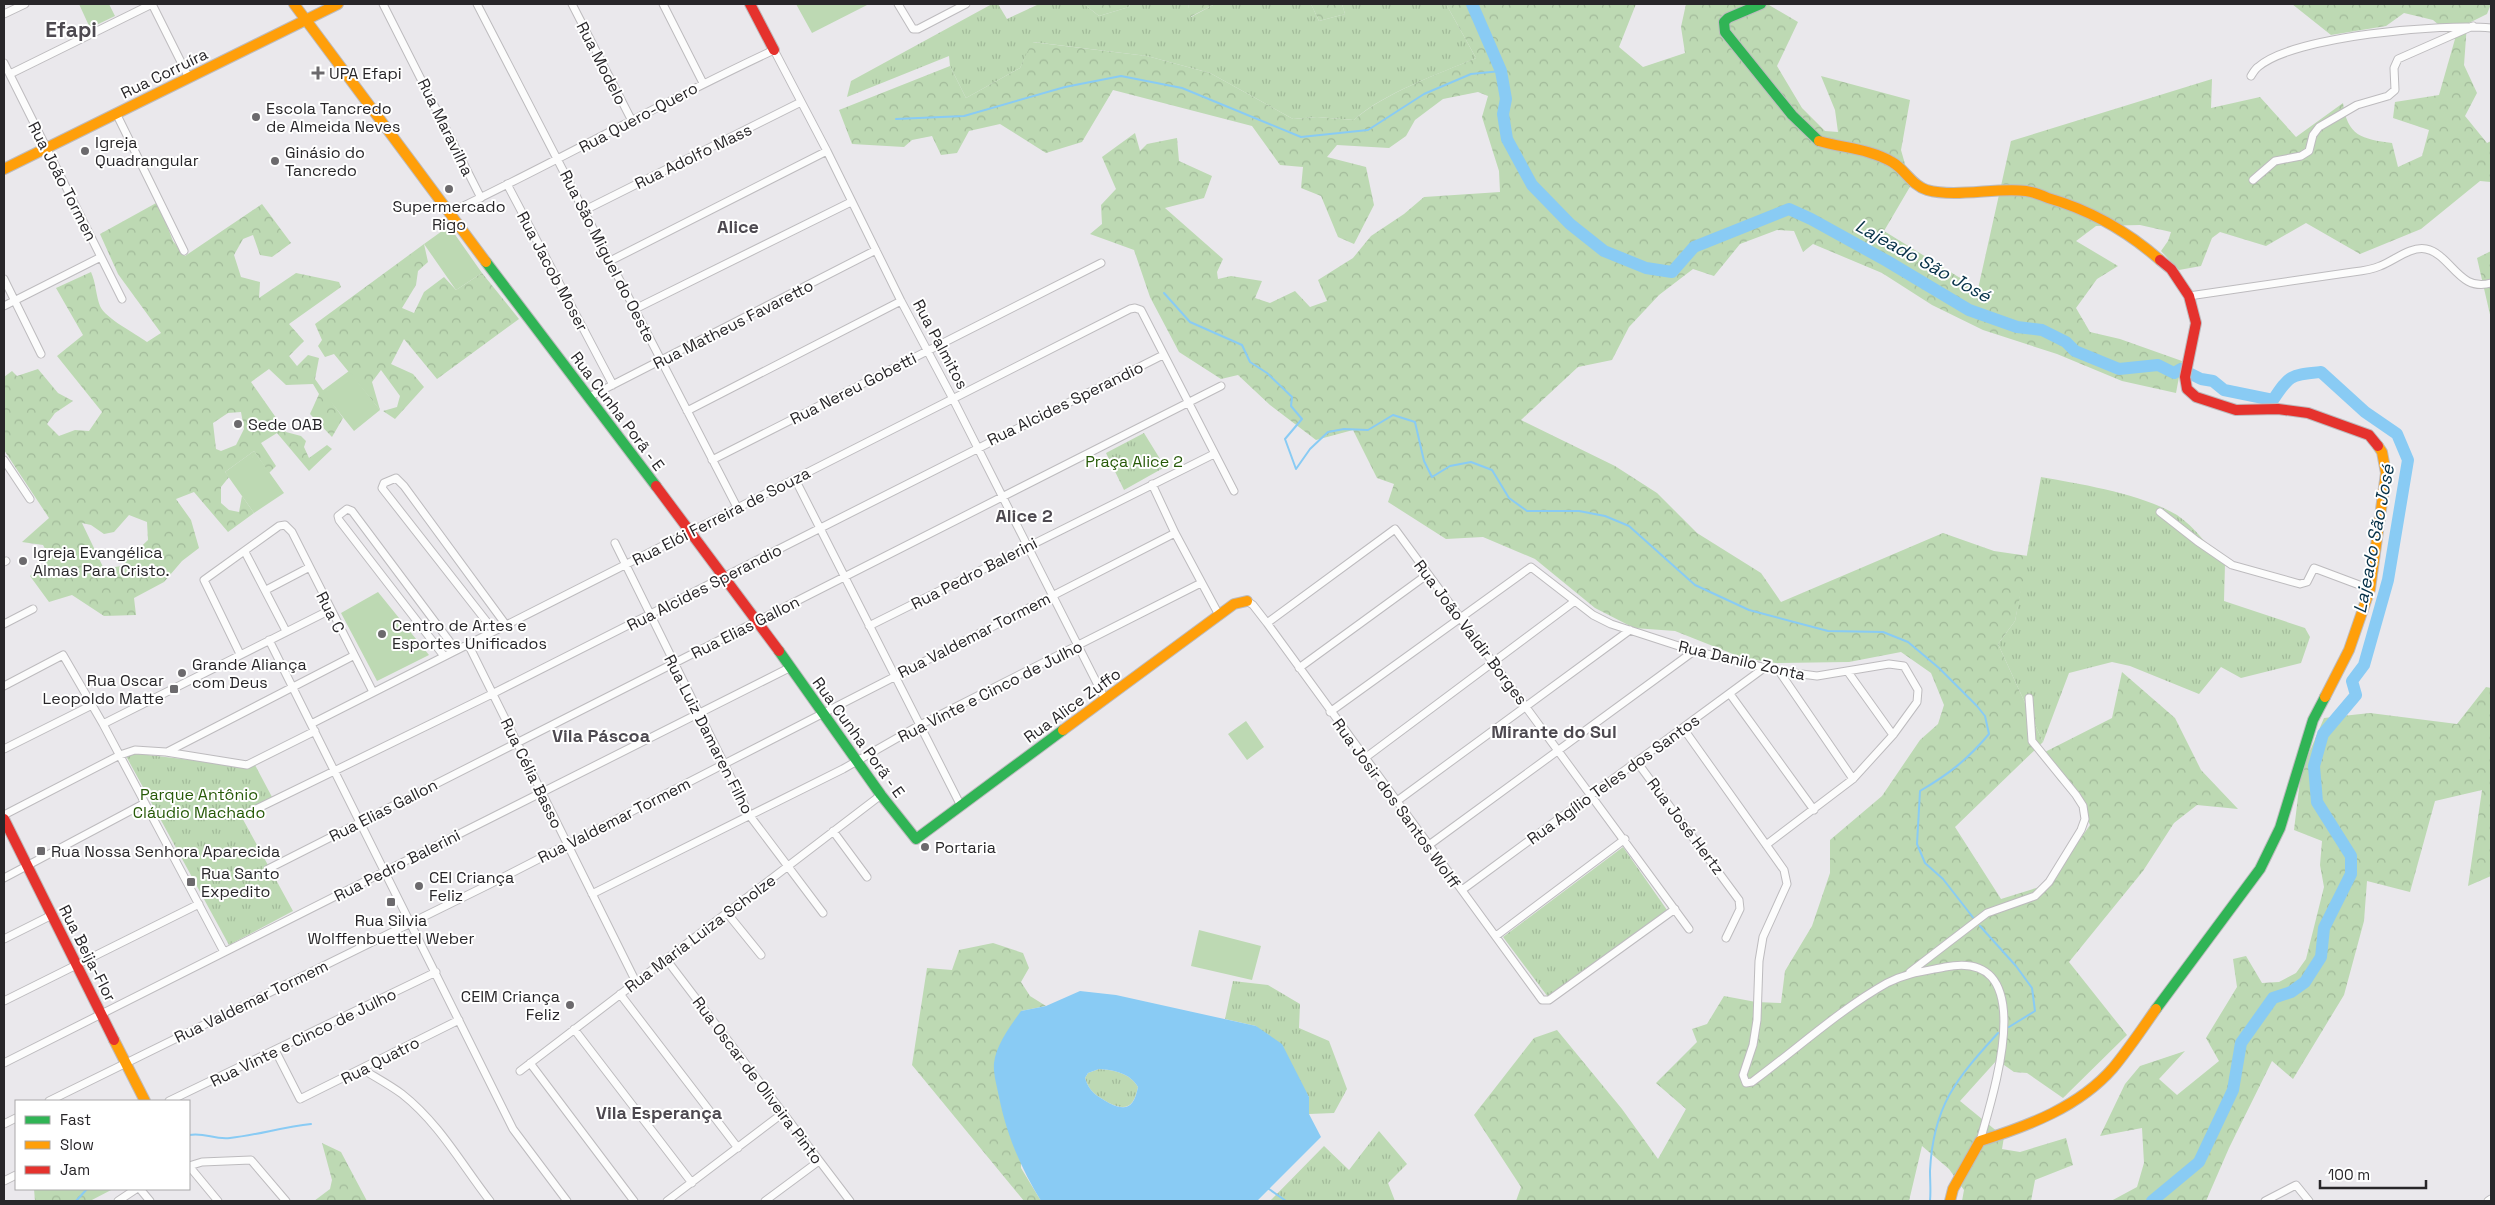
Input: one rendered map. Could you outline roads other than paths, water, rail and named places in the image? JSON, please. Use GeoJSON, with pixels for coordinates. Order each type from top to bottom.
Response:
{"type":"FeatureCollection","features":[{"type":"Feature","properties":{"kind":"street"},"geometry":{"type":"LineString","coordinates":[[4,14],[24,4]]}},
{"type":"Feature","properties":{"kind":"street"},"geometry":{"type":"LineString","coordinates":[[10,74],[152,4],[189,78]]}},
{"type":"Feature","properties":{"kind":"street","name":"Rua Cunha Porã - E"},"geometry":{"type":"LineString","coordinates":[[294,4],[449,213],[691,532],[791,667],[881,795],[916,839]]}},
{"type":"Feature","properties":{"kind":"street","name":"Rua Corruíra"},"geometry":{"type":"LineString","coordinates":[[4,170],[338,4]]}},
{"type":"Feature","properties":{"kind":"street","name":"Rua Maravilha"},"geometry":{"type":"LineString","coordinates":[[383,4],[481,198]]}},
{"type":"Feature","properties":{"kind":"street","name":"Rua São Miguel do Oeste"},"geometry":{"type":"LineString","coordinates":[[477,4],[559,159],[738,508]]}},
{"type":"Feature","properties":{"kind":"street","name":"Rua Modelo"},"geometry":{"type":"LineString","coordinates":[[572,4],[632,121]]}},
{"type":"Feature","properties":{"kind":"street"},"geometry":{"type":"LineString","coordinates":[[663,4],[702,83]]}},
{"type":"Feature","properties":{"kind":"street","name":"Rua Palmitos"},"geometry":{"type":"LineString","coordinates":[[750,4],[827,150],[900,301],[953,399],[1105,699]]}},
{"type":"Feature","properties":{"kind":"street"},"geometry":{"type":"LineString","coordinates":[[898,4],[913,29],[966,4]]}},
{"type":"Feature","properties":{"kind":"street"},"geometry":{"type":"LineString","coordinates":[[1761,4],[1753,9],[1729,15],[1724,22],[1725,32],[1792,115],[1818,141],[1874,153],[1894,163],[1915,183],[1927,190],[1972,193],[2010,190],[2026,191],[2063,202],[2106,220],[2141,243],[2171,269],[2189,296],[2196,324],[2185,377],[2187,389],[2196,397],[2236,410],[2278,409],[2308,412],[2369,435],[2382,452],[2386,473],[2370,589],[2349,650],[2313,720],[2280,828],[2260,869],[2112,1069],[2085,1095],[2055,1114],[2022,1128],[1980,1141]]}},
{"type":"Feature","properties":{"kind":"street"},"geometry":{"type":"LineString","coordinates":[[2251,76],[2258,67],[2278,56],[2318,43],[2411,29],[2473,26],[2491,28]]}},
{"type":"Feature","properties":{"kind":"street"},"geometry":{"type":"LineString","coordinates":[[2253,180],[2276,161],[2301,156],[2309,151],[2313,135],[2319,127],[2357,105],[2388,96],[2395,90],[2394,68],[2398,60],[2473,26]]}},
{"type":"Feature","properties":{"kind":"street","name":"Rua Quero-Quero"},"geometry":{"type":"LineString","coordinates":[[449,213],[559,159],[702,83],[774,50]]}},
{"type":"Feature","properties":{"kind":"street","name":"Rua João Tormen"},"geometry":{"type":"LineString","coordinates":[[4,62],[122,299]]}},
{"type":"Feature","properties":{"kind":"street","name":"Rua Adolfo Mass"},"geometry":{"type":"LineString","coordinates":[[585,210],[801,102]]}},
{"type":"Feature","properties":{"kind":"street"},"geometry":{"type":"LineString","coordinates":[[116,113],[184,251]]}},
{"type":"Feature","properties":{"kind":"street"},"geometry":{"type":"LineString","coordinates":[[610,260],[827,150]]}},
{"type":"Feature","properties":{"kind":"street","name":"Rua Jacob Moser"},"geometry":{"type":"LineString","coordinates":[[507,184],[613,385]]}},
{"type":"Feature","properties":{"kind":"street"},"geometry":{"type":"LineString","coordinates":[[636,309],[851,202]]}},
{"type":"Feature","properties":{"kind":"street"},"geometry":{"type":"LineString","coordinates":[[2189,296],[2378,267],[2413,250],[2425,248],[2437,253],[2456,274],[2472,283],[2491,282]]}},
{"type":"Feature","properties":{"kind":"street","name":"Rua Matheus Favaretto"},"geometry":{"type":"LineString","coordinates":[[589,397],[876,250]]}},
{"type":"Feature","properties":{"kind":"street"},"geometry":{"type":"LineString","coordinates":[[4,306],[101,257]]}},
{"type":"Feature","properties":{"kind":"street","name":"Rua Nereu Gobetti"},"geometry":{"type":"LineString","coordinates":[[712,460],[1102,263]]}},
{"type":"Feature","properties":{"kind":"street"},"geometry":{"type":"LineString","coordinates":[[4,279],[41,354]]}},
{"type":"Feature","properties":{"kind":"street"},"geometry":{"type":"LineString","coordinates":[[687,411],[900,301]]}},
{"type":"Feature","properties":{"kind":"street","name":"Rua Elói Ferreira de Souza"},"geometry":{"type":"LineString","coordinates":[[311,724],[1130,308],[1141,310],[1163,355]]}},
{"type":"Feature","properties":{"kind":"street"},"geometry":{"type":"LineString","coordinates":[[1163,355],[1234,492]]}},
{"type":"Feature","properties":{"kind":"street","name":"Rua Alcides Sperandio"},"geometry":{"type":"LineString","coordinates":[[244,815],[492,694],[977,447],[1163,355]]}},
{"type":"Feature","properties":{"kind":"street","name":"Rua Elias Gallon"},"geometry":{"type":"LineString","coordinates":[[268,869],[1222,386]]}},
{"type":"Feature","properties":{"kind":"street","name":"Rua Pedro Balerini"},"geometry":{"type":"LineString","coordinates":[[869,626],[1214,454]]}},
{"type":"Feature","properties":{"kind":"street"},"geometry":{"type":"LineString","coordinates":[[4,460],[30,498]]}},
{"type":"Feature","properties":{"kind":"street"},"geometry":{"type":"LineString","coordinates":[[494,631],[382,488],[384,483],[396,478],[404,486],[506,625]]}},
{"type":"Feature","properties":{"kind":"street"},"geometry":{"type":"LineString","coordinates":[[795,478],[961,806]]}},
{"type":"Feature","properties":{"kind":"street"},"geometry":{"type":"LineString","coordinates":[[1152,484],[1175,533],[1219,615]]}},
{"type":"Feature","properties":{"kind":"street"},"geometry":{"type":"LineString","coordinates":[[444,656],[339,520],[338,516],[343,512],[347,510],[352,511],[456,650]]}},
{"type":"Feature","properties":{"kind":"street"},"geometry":{"type":"LineString","coordinates":[[2160,512],[2202,545],[2232,565],[2247,571],[2300,584],[2307,582],[2314,568],[2370,589]]}},
{"type":"Feature","properties":{"kind":"street","name":"Rua C"},"geometry":{"type":"LineString","coordinates":[[245,552],[279,526],[285,525],[292,532],[308,568],[372,692]]}},
{"type":"Feature","properties":{"kind":"street","name":"Rua João Valdir Borges"},"geometry":{"type":"LineString","coordinates":[[1267,623],[1395,528],[1625,839],[1689,929]]}},
{"type":"Feature","properties":{"kind":"street","name":"Rua Valdemar Tormem"},"geometry":{"type":"LineString","coordinates":[[51,1100],[567,844],[1175,533]]}},
{"type":"Feature","properties":{"kind":"street","name":"Rua Luiz Damaren Filho"},"geometry":{"type":"LineString","coordinates":[[614,543],[750,816],[786,867],[823,913]]}},
{"type":"Feature","properties":{"kind":"street"},"geometry":{"type":"LineString","coordinates":[[240,654],[204,580],[245,552],[286,631]]}},
{"type":"Feature","properties":{"kind":"street","name":"Rua Danilo Zonta"},"geometry":{"type":"LineString","coordinates":[[1461,617],[1531,567],[1575,601],[1605,621],[1694,651],[1764,668],[1817,676],[1889,664],[1904,666],[1911,675],[1918,690],[1917,702],[1893,735],[1853,779],[1766,845]]}},
{"type":"Feature","properties":{"kind":"street"},"geometry":{"type":"LineString","coordinates":[[266,590],[308,568]]}},
{"type":"Feature","properties":{"kind":"street"},"geometry":{"type":"LineString","coordinates":[[1299,668],[1428,574]]}},
{"type":"Feature","properties":{"kind":"street","name":"Rua Vinte e Cinco de Julho"},"geometry":{"type":"LineString","coordinates":[[592,894],[750,816],[920,725],[1201,583]]}},
{"type":"Feature","properties":{"kind":"street","name":"Rua Josir dos Santos Wolff"},"geometry":{"type":"LineString","coordinates":[[1247,601],[1257,609],[1330,712],[1542,1000],[1549,1000],[1675,909]]}},
{"type":"Feature","properties":{"kind":"street","name":"Rua Alice Zuffo"},"geometry":{"type":"LineString","coordinates":[[916,839],[1234,604],[1247,601]]}},
{"type":"Feature","properties":{"kind":"street"},"geometry":{"type":"LineString","coordinates":[[1365,758],[1575,601]]}},
{"type":"Feature","properties":{"kind":"street"},"geometry":{"type":"LineString","coordinates":[[4,624],[34,609]]}},
{"type":"Feature","properties":{"kind":"street"},"geometry":{"type":"LineString","coordinates":[[103,724],[330,610]]}},
{"type":"Feature","properties":{"kind":"street"},"geometry":{"type":"LineString","coordinates":[[1330,712],[1461,617]]}},
{"type":"Feature","properties":{"kind":"street"},"geometry":{"type":"LineString","coordinates":[[1397,801],[1630,630]]}},
{"type":"Feature","properties":{"kind":"street"},"geometry":{"type":"LineString","coordinates":[[269,640],[518,1138],[567,1201]]}},
{"type":"Feature","properties":{"kind":"street","name":"Rua Célia Basso"},"geometry":{"type":"LineString","coordinates":[[468,644],[636,982]]}},
{"type":"Feature","properties":{"kind":"street"},"geometry":{"type":"LineString","coordinates":[[1429,845],[1694,651]]}},
{"type":"Feature","properties":{"kind":"street"},"geometry":{"type":"LineString","coordinates":[[4,686],[63,656],[120,755],[224,952]]}},
{"type":"Feature","properties":{"kind":"street"},"geometry":{"type":"LineString","coordinates":[[166,752],[354,656]]}},
{"type":"Feature","properties":{"kind":"street","name":"Rua Pedro Balerini"},"geometry":{"type":"LineString","coordinates":[[4,1063],[791,667]]}},
{"type":"Feature","properties":{"kind":"street","name":"Rua Agílio Teles dos Santos"},"geometry":{"type":"LineString","coordinates":[[1462,890],[1764,668]]}},
{"type":"Feature","properties":{"kind":"street"},"geometry":{"type":"LineString","coordinates":[[1779,671],[1853,779]]}},
{"type":"Feature","properties":{"kind":"street"},"geometry":{"type":"LineString","coordinates":[[1848,672],[1893,735]]}},
{"type":"Feature","properties":{"kind":"street"},"geometry":{"type":"LineString","coordinates":[[1730,694],[1814,810]]}},
{"type":"Feature","properties":{"kind":"street"},"geometry":{"type":"LineString","coordinates":[[1908,974],[1987,913],[2035,896],[2049,882],[2081,830],[2085,819],[2083,806],[2032,741],[2029,698]]}},
{"type":"Feature","properties":{"kind":"street"},"geometry":{"type":"LineString","coordinates":[[4,749],[92,705]]}},
{"type":"Feature","properties":{"kind":"street"},"geometry":{"type":"LineString","coordinates":[[1682,728],[1784,870],[1787,884],[1763,937],[1759,961],[1757,1020],[1754,1045],[1743,1075],[1746,1083],[1752,1082],[1860,1001],[1888,983],[1908,974],[1959,964],[1984,968],[1996,980],[2003,1003],[2004,1038],[1996,1080],[1980,1141],[1953,1189],[1950,1201]]}},
{"type":"Feature","properties":{"kind":"street"},"geometry":{"type":"LineString","coordinates":[[4,817],[120,755],[134,750],[166,752],[247,765],[315,731]]}},
{"type":"Feature","properties":{"kind":"street","name":"Rua José Hertz"},"geometry":{"type":"LineString","coordinates":[[1637,762],[1739,900],[1740,909],[1726,938]]}},
{"type":"Feature","properties":{"kind":"street","name":"Rua Maria Luiza Scholze"},"geometry":{"type":"LineString","coordinates":[[520,1071],[881,795]]}},
{"type":"Feature","properties":{"kind":"street"},"geometry":{"type":"LineString","coordinates":[[4,878],[145,803]]}},
{"type":"Feature","properties":{"kind":"street","name":"Rua Beija-Flor"},"geometry":{"type":"LineString","coordinates":[[4,817],[144,1100]]}},
{"type":"Feature","properties":{"kind":"street"},"geometry":{"type":"LineString","coordinates":[[833,831],[867,877]]}},
{"type":"Feature","properties":{"kind":"street"},"geometry":{"type":"LineString","coordinates":[[1496,936],[1625,839]]}},
{"type":"Feature","properties":{"kind":"street"},"geometry":{"type":"LineString","coordinates":[[4,1001],[199,904]]}},
{"type":"Feature","properties":{"kind":"street"},"geometry":{"type":"LineString","coordinates":[[727,912],[761,955]]}},
{"type":"Feature","properties":{"kind":"street"},"geometry":{"type":"LineString","coordinates":[[4,939],[52,915]]}},
{"type":"Feature","properties":{"kind":"street","name":"Rua Oscar de Oliveira Pinto"},"geometry":{"type":"LineString","coordinates":[[666,959],[850,1201]]}},
{"type":"Feature","properties":{"kind":"street","name":"Rua Vinte e Cinco de Julho"},"geometry":{"type":"LineString","coordinates":[[172,1100],[436,972]]}},
{"type":"Feature","properties":{"kind":"street"},"geometry":{"type":"LineString","coordinates":[[620,994],[738,1148]]}},
{"type":"Feature","properties":{"kind":"street","name":"Rua Quatro"},"geometry":{"type":"LineString","coordinates":[[275,1050],[300,1099],[459,1020]]}},
{"type":"Feature","properties":{"kind":"street"},"geometry":{"type":"LineString","coordinates":[[574,1029],[692,1183]]}},
{"type":"Feature","properties":{"kind":"street"},"geometry":{"type":"LineString","coordinates":[[530,1062],[634,1201]]}},
{"type":"Feature","properties":{"kind":"street"},"geometry":{"type":"LineString","coordinates":[[362,1069],[402,1094],[424,1115],[440,1133],[490,1201]]}},
{"type":"Feature","properties":{"kind":"street"},"geometry":{"type":"LineString","coordinates":[[667,1201],[783,1113]]}},
{"type":"Feature","properties":{"kind":"street"},"geometry":{"type":"LineString","coordinates":[[190,1166],[202,1162],[251,1160],[286,1201]]}},
{"type":"Feature","properties":{"kind":"street"},"geometry":{"type":"LineString","coordinates":[[765,1201],[819,1161]]}},
{"type":"Feature","properties":{"kind":"street"},"geometry":{"type":"LineString","coordinates":[[190,1167],[218,1201]]}},
{"type":"Feature","properties":{"kind":"street"},"geometry":{"type":"LineString","coordinates":[[2265,1201],[2296,1185],[2309,1201]]}},
{"type":"Feature","properties":{"kind":"street"},"geometry":{"type":"LineString","coordinates":[[118,1201],[136,1190]]}},
{"type":"Feature","properties":{"kind":"street"},"geometry":{"type":"LineString","coordinates":[[139,1190],[150,1201]]}},
{"type":"Feature","properties":{"kind":"water"},"geometry":{"type":"Polygon","coordinates":[[[1080,991],[1116,995],[1256,1026],[1282,1044],[1309,1097],[1309,1114],[1321,1137],[1257,1201],[1041,1201],[1021,1164],[1011,1138],[1002,1111],[995,1080],[994,1063],[1001,1042],[1021,1011],[1046,1006],[1080,991]],[[1099,1069],[1088,1073],[1085,1078],[1091,1090],[1097,1096],[1115,1106],[1129,1106],[1134,1099],[1138,1087],[1135,1082],[1126,1075],[1116,1071],[1099,1069]]]}},
{"type":"Feature","properties":{"kind":"waterway","name":"Lajeado São José"},"geometry":{"type":"LineString","coordinates":[[1472,4],[1501,71],[1506,99],[1503,114],[1507,139],[1532,185],[1570,224],[1604,251],[1646,268],[1672,272],[1694,247],[1789,209],[1887,261],[1969,310],[2017,327],[2042,330],[2066,342],[2075,351],[2119,369],[2158,365],[2174,373],[2181,369],[2201,379],[2213,381],[2224,390],[2273,400],[2283,385],[2292,377],[2321,372],[2365,412],[2397,434],[2408,460],[2388,580],[2364,665],[2352,681],[2356,695],[2323,734],[2314,766],[2317,802],[2351,856],[2351,874],[2324,928],[2321,957],[2305,982],[2291,992],[2273,998],[2241,1043],[2233,1090],[2199,1162],[2152,1201]]}},
{"type":"Feature","properties":{"kind":"waterway"},"geometry":{"type":"LineString","coordinates":[[896,119],[964,116],[1065,87],[1121,76],[1182,88],[1301,137],[1368,130],[1424,94],[1471,74],[1501,71]]}},
{"type":"Feature","properties":{"kind":"waterway"},"geometry":{"type":"LineString","coordinates":[[1164,293],[1190,322],[1242,345],[1250,362],[1267,373],[1292,397],[1291,406],[1302,419],[1285,439],[1296,469],[1310,449],[1328,432],[1344,429],[1368,430],[1393,415],[1415,422],[1424,461],[1432,477],[1450,466],[1471,462],[1492,470],[1509,498],[1527,511],[1579,511],[1605,516],[1629,526],[1695,585],[1749,610],[1828,631],[1883,632],[1908,642],[1939,668],[1985,716],[1989,734],[1957,766],[1920,791],[1917,844],[1925,863],[1943,879],[1975,920]]}},
{"type":"Feature","properties":{"kind":"waterway"},"geometry":{"type":"LineString","coordinates":[[1980,926],[2016,966],[2032,988],[2035,1011],[2009,1027]]}},
{"type":"Feature","properties":{"kind":"waterway"},"geometry":{"type":"LineString","coordinates":[[1930,1201],[1932,1148],[1942,1111],[1949,1095],[1959,1080],[1998,1033]]}},
{"type":"Feature","properties":{"kind":"waterway"},"geometry":{"type":"LineString","coordinates":[[190,1135],[200,1134],[230,1138],[311,1124]]}},
{"type":"Feature","properties":{"kind":"waterway"},"geometry":{"type":"LineString","coordinates":[[1269,1189],[1286,1201]]}},
{"type":"Feature","properties":{"kind":"waterway"},"geometry":{"type":"LineString","coordinates":[[76,1201],[86,1190]]}},
{"type":"Feature","properties":{"kind":"place","name":"UPA Efapi"},"geometry":{"type":"Point","coordinates":[318,73]}},
{"type":"Feature","properties":{"kind":"place","name":"Escola Tancredo de Almeida Neves"},"geometry":{"type":"Point","coordinates":[256,117]}},
{"type":"Feature","properties":{"kind":"place","name":"Igreja Quadrangular"},"geometry":{"type":"Point","coordinates":[85,151]}},
{"type":"Feature","properties":{"kind":"place","name":"Ginásio do Tancredo"},"geometry":{"type":"Point","coordinates":[275,161]}},
{"type":"Feature","properties":{"kind":"place","name":"Supermercado Rigo"},"geometry":{"type":"Point","coordinates":[449,189]}},
{"type":"Feature","properties":{"kind":"place","name":"Sede OAB"},"geometry":{"type":"Point","coordinates":[238,424]}},
{"type":"Feature","properties":{"kind":"place","name":"Igreja Evangélica Almas Para Cristo."},"geometry":{"type":"Point","coordinates":[23,561]}},
{"type":"Feature","properties":{"kind":"place","name":"Centro de Artes e Esportes Unificados"},"geometry":{"type":"Point","coordinates":[382,634]}},
{"type":"Feature","properties":{"kind":"place","name":"Grande Aliança com Deus"},"geometry":{"type":"Point","coordinates":[182,673]}},
{"type":"Feature","properties":{"kind":"place","name":"Rua Oscar Leopoldo Matte"},"geometry":{"type":"Point","coordinates":[174,689]}},
{"type":"Feature","properties":{"kind":"place","name":"Portaria"},"geometry":{"type":"Point","coordinates":[925,847]}},
{"type":"Feature","properties":{"kind":"place","name":"Rua Nossa Senhora Aparecida"},"geometry":{"type":"Point","coordinates":[41,851]}},
{"type":"Feature","properties":{"kind":"place","name":"Rua Santo Expedito"},"geometry":{"type":"Point","coordinates":[191,882]}},
{"type":"Feature","properties":{"kind":"place","name":"CEI Criança Feliz"},"geometry":{"type":"Point","coordinates":[419,886]}},
{"type":"Feature","properties":{"kind":"place","name":"Rua Silvia Wolffenbuettel Weber"},"geometry":{"type":"Point","coordinates":[391,902]}},
{"type":"Feature","properties":{"kind":"place","name":"CEIM Criança Feliz"},"geometry":{"type":"Point","coordinates":[570,1005]}},
{"type":"Feature","properties":{"kind":"district","name":"Efapi"},"geometry":{"type":"Point","coordinates":[71,30]}},
{"type":"Feature","properties":{"kind":"district","name":"Alice"},"geometry":{"type":"Point","coordinates":[738,227]}},
{"type":"Feature","properties":{"kind":"district","name":"Alice 2"},"geometry":{"type":"Point","coordinates":[1024,516]}},
{"type":"Feature","properties":{"kind":"district","name":"Mirante do Sul"},"geometry":{"type":"Point","coordinates":[1554,732]}},
{"type":"Feature","properties":{"kind":"district","name":"Vila Páscoa"},"geometry":{"type":"Point","coordinates":[601,736]}},
{"type":"Feature","properties":{"kind":"district","name":"Vila Esperança"},"geometry":{"type":"Point","coordinates":[659,1113]}},
{"type":"Feature","properties":{"kind":"park label","name":"Praça Alice 2"},"geometry":{"type":"Point","coordinates":[1134,461]}},
{"type":"Feature","properties":{"kind":"park label","name":"Parque Antônio Cláudio Machado"},"geometry":{"type":"Point","coordinates":[199,803]}}]}
